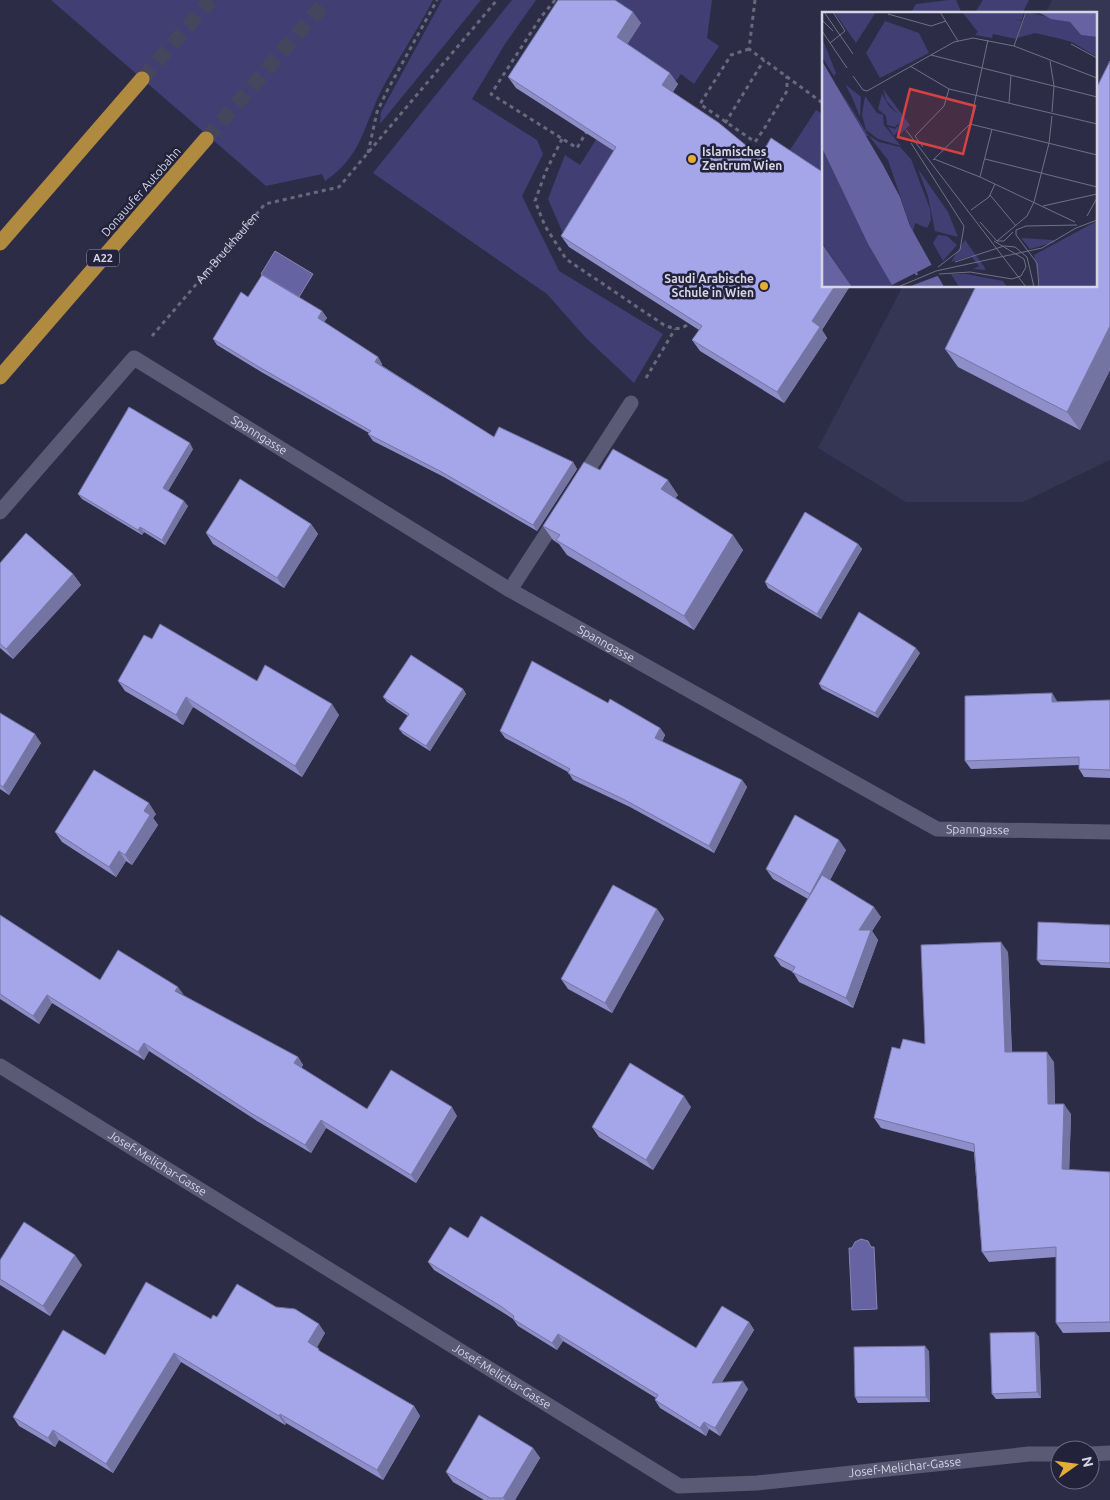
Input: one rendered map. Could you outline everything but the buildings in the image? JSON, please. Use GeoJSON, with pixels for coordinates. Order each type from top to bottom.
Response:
{"type":"FeatureCollection","features":[{"type":"Feature","properties":{"kind":"highway"},"geometry":{"type":"LineString","coordinates":[[0,243],[142,80]]}},
{"type":"Feature","properties":{"kind":"highway","name":"Donauufer Autobahn"},"geometry":{"type":"LineString","coordinates":[[0,377],[206,139]]}},
{"type":"Feature","properties":{"kind":"street"},"geometry":{"type":"LineString","coordinates":[[0,512],[134,358]]}},
{"type":"Feature","properties":{"kind":"street","name":"Spanngasse"},"geometry":{"type":"LineString","coordinates":[[134,358],[510,590],[937,829],[1110,832]]}},
{"type":"Feature","properties":{"kind":"street"},"geometry":{"type":"LineString","coordinates":[[510,590],[631,403]]}},
{"type":"Feature","properties":{"kind":"street","name":"Josef-Melichar-Gasse"},"geometry":{"type":"LineString","coordinates":[[0,1066],[679,1493],[1029,1454],[1050,1454]]}},
{"type":"Feature","properties":{"kind":"path"},"geometry":{"type":"LineString","coordinates":[[368,154],[377,112],[437,0]]}},
{"type":"Feature","properties":{"kind":"path","name":"Am Bruckhaufen"},"geometry":{"type":"LineString","coordinates":[[134,358],[264,204],[339,187],[497,0]]}},
{"type":"Feature","properties":{"kind":"path"},"geometry":{"type":"LineString","coordinates":[[555,0],[541,17],[491,94],[577,148],[590,126]]}},
{"type":"Feature","properties":{"kind":"path"},"geometry":{"type":"LineString","coordinates":[[749,49],[755,0]]}},
{"type":"Feature","properties":{"kind":"path"},"geometry":{"type":"LineString","coordinates":[[749,49],[822,102]]}},
{"type":"Feature","properties":{"kind":"path"},"geometry":{"type":"LineString","coordinates":[[749,49],[731,55],[700,104],[755,142],[787,91],[787,76]]}},
{"type":"Feature","properties":{"kind":"path"},"geometry":{"type":"LineString","coordinates":[[720,132],[764,60]]}},
{"type":"Feature","properties":{"kind":"path"},"geometry":{"type":"LineString","coordinates":[[562,139],[546,171],[535,201],[545,226],[566,259],[664,325],[675,330],[682,328],[692,320]]}},
{"type":"Feature","properties":{"kind":"path"},"geometry":{"type":"LineString","coordinates":[[631,403],[675,330]]}},
{"type":"Feature","properties":{"kind":"shaded area"},"geometry":{"type":"Polygon","coordinates":[[[51,0],[433,0],[381,91],[360,141],[346,162],[325,181],[322,174],[266,186],[51,0]]]}},
{"type":"Feature","properties":{"kind":"shaded area"},"geometry":{"type":"Polygon","coordinates":[[[442,0],[481,0],[380,124],[381,112],[442,0]]]}},
{"type":"Feature","properties":{"kind":"shaded area"},"geometry":{"type":"Polygon","coordinates":[[[512,0],[536,0],[505,44],[472,99],[537,140],[543,154],[522,196],[559,271],[663,334],[634,383],[586,338],[547,294],[373,173],[512,0]]]}},
{"type":"Feature","properties":{"kind":"shaded area"},"geometry":{"type":"Polygon","coordinates":[[[606,0],[712,0],[707,38],[719,46],[694,84],[681,74],[675,82],[625,48],[606,0]]]}},
{"type":"Feature","properties":{"kind":"shaded area"},"geometry":{"type":"Polygon","coordinates":[[[956,0],[961,12],[911,12],[916,4],[956,0]]]}},
{"type":"Feature","properties":{"kind":"shaded area"},"geometry":{"type":"Polygon","coordinates":[[[983,0],[1029,0],[1023,12],[975,12],[983,0]]]}},
{"type":"Feature","properties":{"kind":"shaded area"},"geometry":{"type":"Polygon","coordinates":[[[1052,0],[1110,0],[1110,460],[1023,502],[906,502],[818,448],[902,288],[1098,288],[1098,12],[1046,12],[1052,0]]]}},
{"type":"Feature","properties":{"kind":"shaded area"},"geometry":{"type":"Polygon","coordinates":[[[816,110],[822,114],[822,173],[788,153],[816,110]]]}},
{"type":"Feature","properties":{"kind":"shaded area"},"geometry":{"type":"Polygon","coordinates":[[[609,119],[630,131],[569,247],[548,199],[565,155],[580,165],[609,119]]]}},
{"type":"Feature","properties":{"kind":"shaded area"},"geometry":{"type":"Polygon","coordinates":[[[275,251],[313,274],[299,297],[261,274],[275,251]]]}},
{"type":"Feature","properties":{"kind":"shaded area"},"geometry":{"type":"Polygon","coordinates":[[[861,1239],[868,1241],[871,1247],[874,1247],[877,1309],[852,1310],[849,1248],[852,1248],[855,1242],[861,1239]]]}},
{"type":"Feature","properties":{"kind":"tunnel"},"geometry":{"type":"LineString","coordinates":[[142,79],[211,0]]}},
{"type":"Feature","properties":{"kind":"tunnel"},"geometry":{"type":"LineString","coordinates":[[206,139],[327,0]]}},
{"type":"Feature","properties":{"kind":"place","name":"Islamisches Zentrum Wien"},"geometry":{"type":"Point","coordinates":[692,159]}},
{"type":"Feature","properties":{"kind":"place","name":"Saudi Arabische Schule in Wien"},"geometry":{"type":"Point","coordinates":[764,286]}}]}
